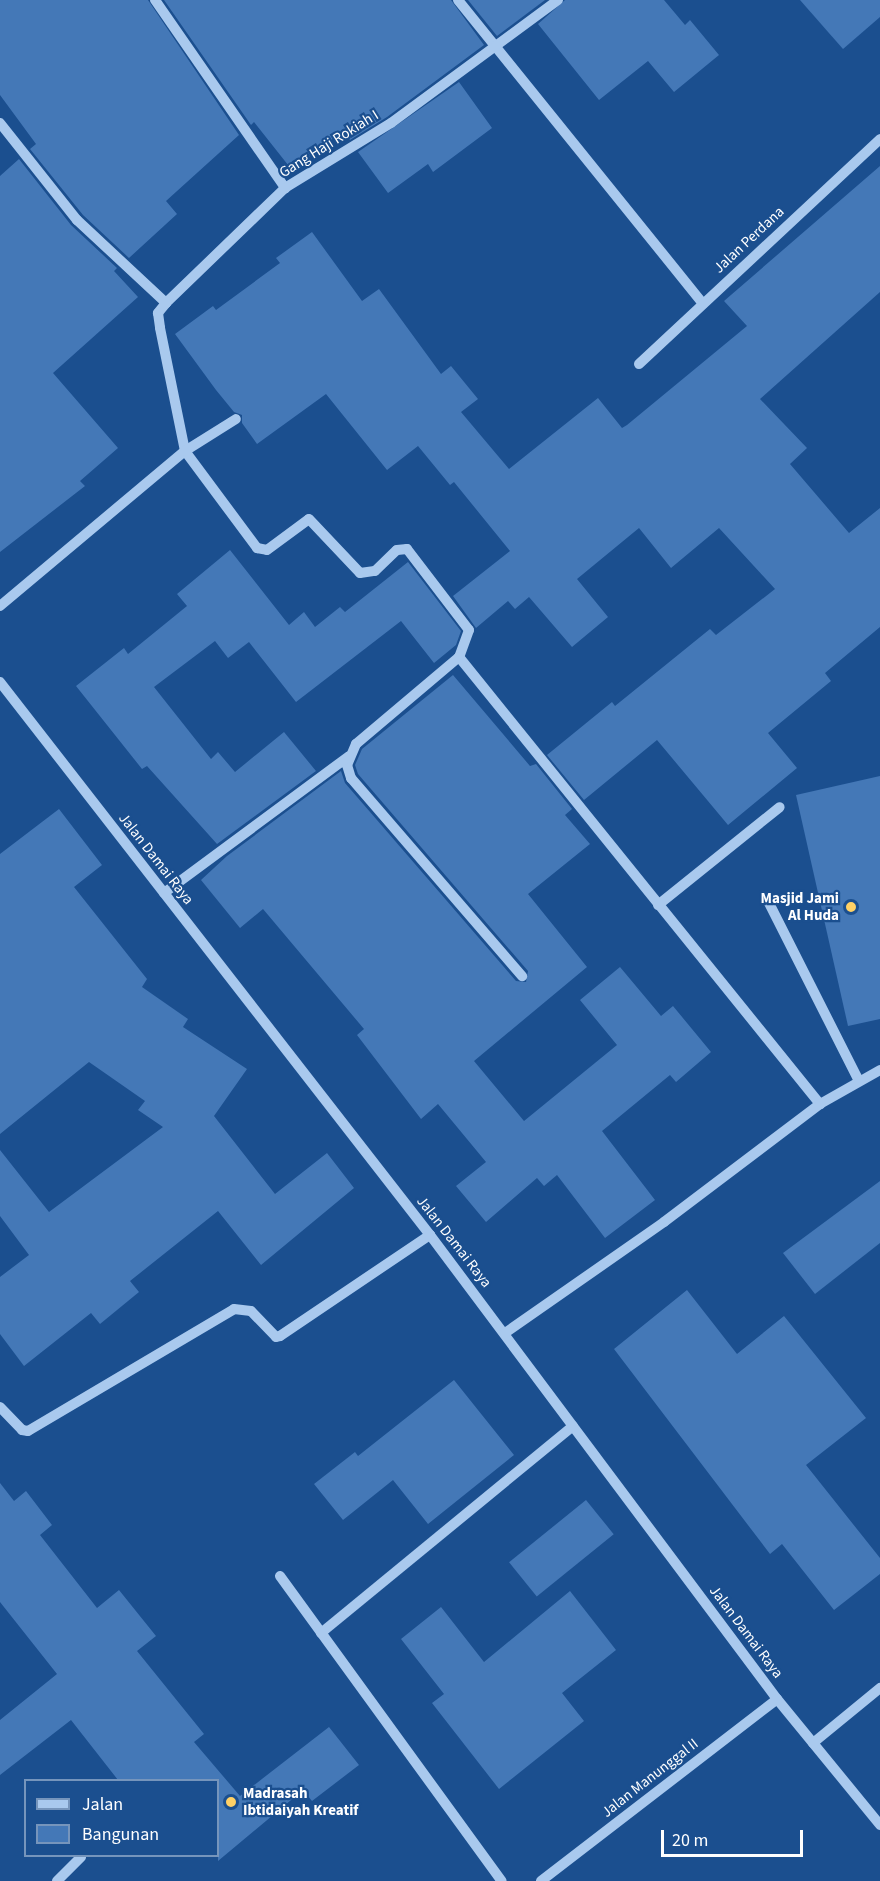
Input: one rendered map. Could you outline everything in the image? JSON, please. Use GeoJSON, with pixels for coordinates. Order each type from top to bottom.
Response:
{"type":"FeatureCollection","features":[{"type":"Feature","properties":{"kind":"street"},"geometry":{"type":"LineString","coordinates":[[155,0],[285,188]]}},
{"type":"Feature","properties":{"kind":"street"},"geometry":{"type":"LineString","coordinates":[[458,0],[494,49],[703,304]]}},
{"type":"Feature","properties":{"kind":"street","name":"Gang Haji Rokiah I"},"geometry":{"type":"LineString","coordinates":[[166,303],[285,188],[391,123],[558,0]]}},
{"type":"Feature","properties":{"kind":"street"},"geometry":{"type":"LineString","coordinates":[[0,123],[77,220],[166,303],[158,313],[185,451],[256,548],[267,550],[309,519],[360,573],[375,570],[397,550],[407,549],[469,630],[459,657],[357,744],[350,756],[164,893]]}},
{"type":"Feature","properties":{"kind":"street","name":"Jalan Perdana"},"geometry":{"type":"LineString","coordinates":[[639,364],[880,139]]}},
{"type":"Feature","properties":{"kind":"street"},"geometry":{"type":"LineString","coordinates":[[0,606],[185,451],[236,419]]}},
{"type":"Feature","properties":{"kind":"street"},"geometry":{"type":"LineString","coordinates":[[459,657],[820,1104]]}},
{"type":"Feature","properties":{"kind":"street","name":"Jalan Damai Raya"},"geometry":{"type":"LineString","coordinates":[[0,682],[505,1333],[777,1699],[880,1825]]}},
{"type":"Feature","properties":{"kind":"street"},"geometry":{"type":"LineString","coordinates":[[350,756],[351,778],[522,976]]}},
{"type":"Feature","properties":{"kind":"street"},"geometry":{"type":"LineString","coordinates":[[658,905],[780,807]]}},
{"type":"Feature","properties":{"kind":"street"},"geometry":{"type":"LineString","coordinates":[[769,903],[858,1079]]}},
{"type":"Feature","properties":{"kind":"street"},"geometry":{"type":"LineString","coordinates":[[505,1333],[664,1222],[820,1104],[858,1079],[880,1070]]}},
{"type":"Feature","properties":{"kind":"street"},"geometry":{"type":"LineString","coordinates":[[0,1407],[22,1430],[28,1431],[234,1310],[251,1311],[276,1338],[430,1235]]}},
{"type":"Feature","properties":{"kind":"street"},"geometry":{"type":"LineString","coordinates":[[321,1633],[573,1426]]}},
{"type":"Feature","properties":{"kind":"street"},"geometry":{"type":"LineString","coordinates":[[280,1576],[502,1881]]}},
{"type":"Feature","properties":{"kind":"street"},"geometry":{"type":"LineString","coordinates":[[813,1743],[880,1688]]}},
{"type":"Feature","properties":{"kind":"street","name":"Jalan Manunggal II"},"geometry":{"type":"LineString","coordinates":[[541,1881],[777,1699]]}},
{"type":"Feature","properties":{"kind":"street"},"geometry":{"type":"LineString","coordinates":[[57,1881],[81,1857]]}},
{"type":"Feature","properties":{"kind":"building"},"geometry":{"type":"Polygon","coordinates":[[[0,0],[148,0],[239,135],[166,201],[177,214],[129,258],[83,215],[30,149],[36,144],[0,95],[0,0]]]}},
{"type":"Feature","properties":{"kind":"building"},"geometry":{"type":"Polygon","coordinates":[[[164,0],[451,0],[484,45],[387,117],[350,140],[343,131],[292,170],[254,122],[251,125],[164,0]]]}},
{"type":"Feature","properties":{"kind":"building"},"geometry":{"type":"Polygon","coordinates":[[[468,0],[545,0],[497,36],[468,0]]]}},
{"type":"Feature","properties":{"kind":"building"},"geometry":{"type":"Polygon","coordinates":[[[565,0],[664,0],[685,25],[690,20],[719,55],[674,92],[648,61],[599,100],[538,24],[565,0]]]}},
{"type":"Feature","properties":{"kind":"building"},"geometry":{"type":"Polygon","coordinates":[[[800,0],[880,0],[880,17],[843,49],[800,0]]]}},
{"type":"Feature","properties":{"kind":"building"},"geometry":{"type":"Polygon","coordinates":[[[459,82],[492,128],[433,172],[428,164],[388,193],[358,152],[459,82]]]}},
{"type":"Feature","properties":{"kind":"building"},"geometry":{"type":"Polygon","coordinates":[[[19,159],[71,225],[117,268],[114,271],[138,297],[53,373],[118,448],[80,481],[85,486],[0,552],[0,176],[19,159]]]}},
{"type":"Feature","properties":{"kind":"building"},"geometry":{"type":"Polygon","coordinates":[[[880,166],[880,292],[760,399],[807,448],[790,464],[849,533],[880,508],[880,627],[825,673],[831,681],[768,733],[797,768],[728,825],[657,740],[584,800],[547,755],[612,702],[615,706],[710,629],[716,635],[775,589],[719,528],[671,568],[639,528],[577,579],[608,617],[572,647],[529,597],[515,609],[508,601],[476,628],[453,596],[510,551],[454,482],[450,485],[418,446],[387,470],[326,394],[257,444],[242,423],[242,415],[234,412],[175,334],[213,306],[216,310],[280,263],[276,258],[312,232],[362,301],[379,289],[441,374],[451,366],[478,399],[461,412],[509,469],[598,398],[622,428],[627,425],[747,326],[724,301],[880,166]]]}},
{"type":"Feature","properties":{"kind":"building"},"geometry":{"type":"Polygon","coordinates":[[[230,550],[289,625],[304,612],[315,627],[340,607],[345,612],[408,562],[461,631],[456,645],[434,663],[401,621],[296,702],[249,642],[228,658],[215,641],[154,687],[211,759],[218,752],[235,772],[284,732],[316,771],[217,844],[147,766],[142,769],[76,686],[124,648],[128,654],[187,606],[177,594],[230,550]]]}},
{"type":"Feature","properties":{"kind":"building"},"geometry":{"type":"Polygon","coordinates":[[[453,675],[530,766],[536,764],[572,809],[565,815],[590,844],[528,894],[587,967],[474,1061],[524,1121],[617,1045],[580,1000],[620,967],[661,1016],[673,1006],[711,1052],[676,1082],[670,1075],[602,1131],[655,1200],[605,1238],[557,1175],[544,1186],[537,1178],[486,1222],[456,1186],[486,1162],[438,1104],[421,1119],[357,1035],[364,1029],[263,909],[240,928],[201,880],[227,856],[341,771],[345,783],[516,981],[526,982],[528,971],[358,774],[355,765],[362,749],[453,675]]]}},
{"type":"Feature","properties":{"kind":"building","name":"Masjid Jami Al Huda"},"geometry":{"type":"Polygon","coordinates":[[[880,776],[880,1019],[848,1026],[796,795],[880,776]]]}},
{"type":"Feature","properties":{"kind":"building"},"geometry":{"type":"Polygon","coordinates":[[[59,809],[102,865],[74,887],[147,979],[142,987],[188,1019],[183,1027],[247,1069],[214,1116],[275,1194],[327,1153],[354,1188],[261,1265],[218,1211],[130,1281],[139,1292],[100,1324],[91,1313],[24,1366],[0,1334],[0,1277],[29,1255],[0,1216],[0,1150],[49,1212],[163,1127],[138,1110],[145,1101],[89,1062],[0,1134],[0,854],[59,809]]]}},
{"type":"Feature","properties":{"kind":"building"},"geometry":{"type":"Polygon","coordinates":[[[880,1181],[880,1243],[815,1294],[783,1253],[880,1181]]]}},
{"type":"Feature","properties":{"kind":"building"},"geometry":{"type":"Polygon","coordinates":[[[687,1290],[737,1354],[784,1316],[866,1418],[806,1465],[880,1558],[880,1574],[834,1610],[782,1544],[770,1554],[614,1349],[687,1290]]]}},
{"type":"Feature","properties":{"kind":"building"},"geometry":{"type":"Polygon","coordinates":[[[454,1380],[514,1455],[428,1524],[393,1480],[343,1520],[314,1484],[355,1452],[358,1456],[454,1380]]]}},
{"type":"Feature","properties":{"kind":"building"},"geometry":{"type":"Polygon","coordinates":[[[0,1483],[14,1501],[26,1491],[52,1525],[40,1535],[97,1608],[119,1590],[156,1636],[137,1651],[204,1734],[194,1742],[240,1796],[329,1727],[359,1765],[312,1801],[303,1790],[218,1861],[219,1779],[117,1779],[71,1720],[0,1775],[0,1720],[57,1674],[0,1602],[0,1483]]]}},
{"type":"Feature","properties":{"kind":"building"},"geometry":{"type":"Polygon","coordinates":[[[586,1500],[614,1534],[537,1596],[509,1562],[586,1500]]]}},
{"type":"Feature","properties":{"kind":"building"},"geometry":{"type":"Polygon","coordinates":[[[570,1591],[616,1650],[562,1693],[584,1721],[499,1789],[432,1703],[444,1694],[401,1639],[441,1607],[484,1662],[570,1591]]]}},
{"type":"Feature","properties":{"kind":"place","name":"Masjid Jami Al Huda"},"geometry":{"type":"Point","coordinates":[851,907]}},
{"type":"Feature","properties":{"kind":"place","name":"Madrasah Ibtidaiyah Kreatif"},"geometry":{"type":"Point","coordinates":[231,1802]}}]}
